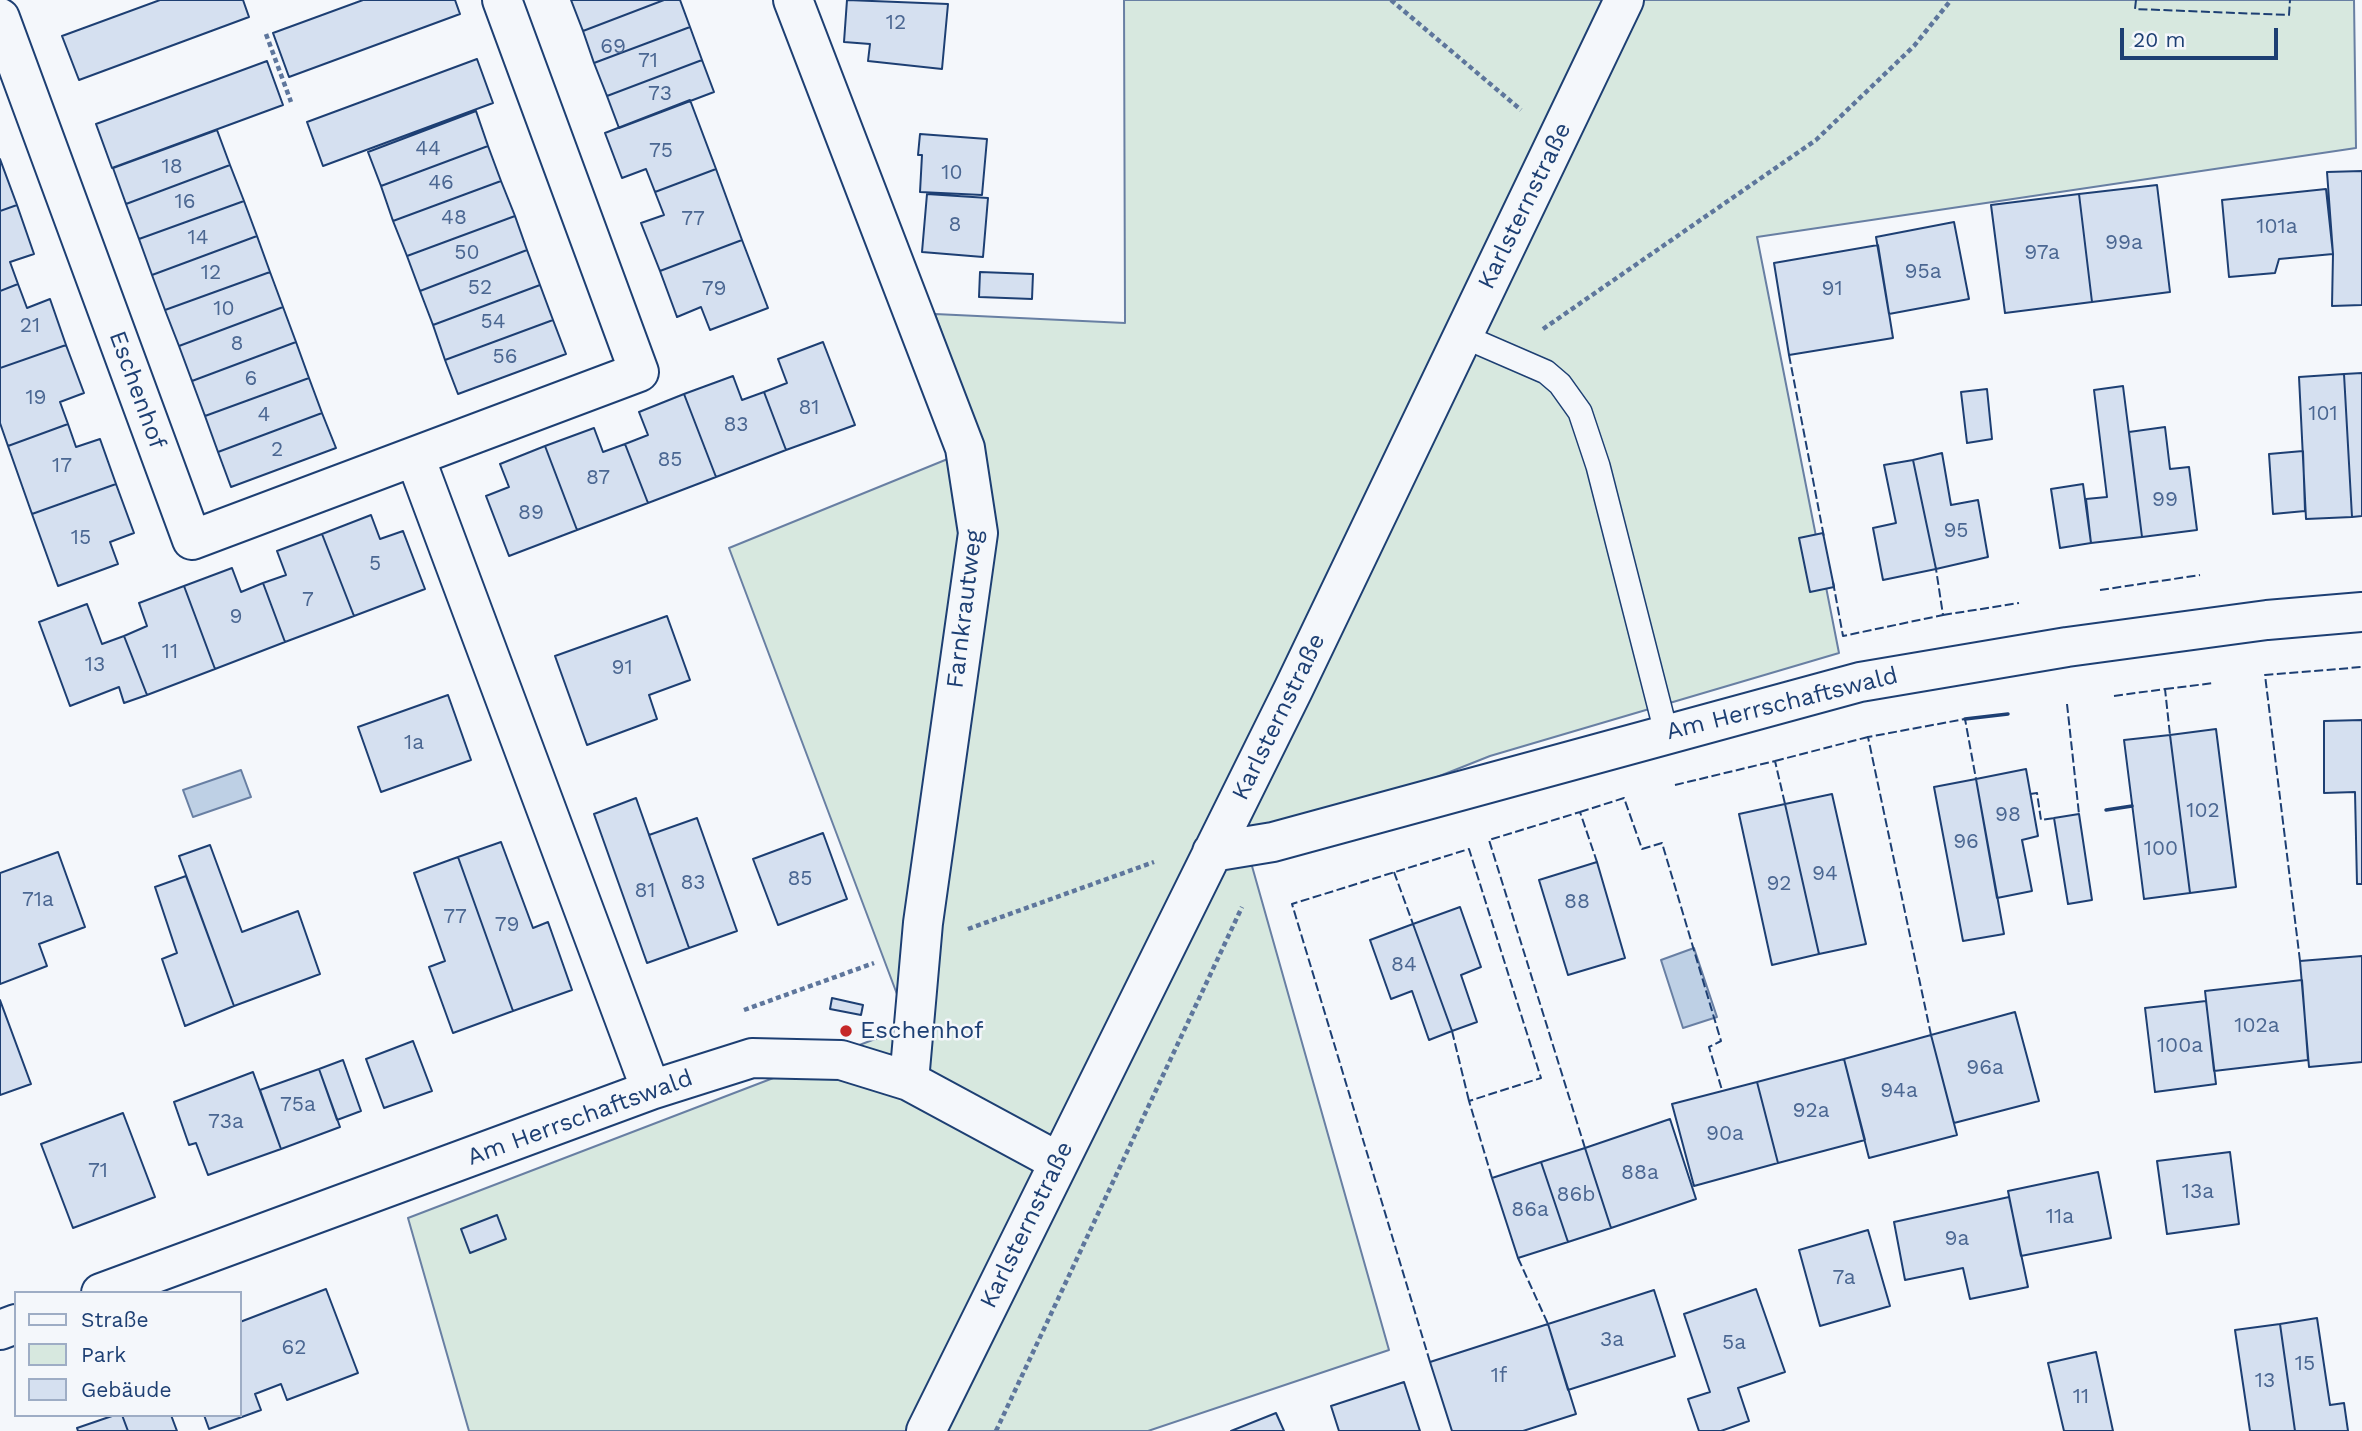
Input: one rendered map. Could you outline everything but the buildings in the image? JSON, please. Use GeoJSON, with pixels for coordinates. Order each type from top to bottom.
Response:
{"type":"FeatureCollection","features":[{"type":"Feature","properties":{"kind":"street","name":"Eschenhof"},"geometry":{"type":"LineString","coordinates":[[0,18],[192,540],[639,372],[502,0]]}},
{"type":"Feature","properties":{"kind":"street","name":"Farnkrautweg"},"geometry":{"type":"LineString","coordinates":[[793,0],[965,448],[978,533],[923,923],[909,1081]]}},
{"type":"Feature","properties":{"kind":"street","name":"Karlsternstraße"},"geometry":{"type":"LineString","coordinates":[[926,1431],[1057,1161],[1212,852],[1624,0]]}},
{"type":"Feature","properties":{"kind":"street"},"geometry":{"type":"LineString","coordinates":[[415,457],[651,1090]]}},
{"type":"Feature","properties":{"kind":"street","name":"Am Herrschaftswald"},"geometry":{"type":"LineString","coordinates":[[1212,852],[1273,842],[1666,732],[1860,682],[2067,647],[2267,620],[2362,612]]}},
{"type":"Feature","properties":{"kind":"street","name":"Am Herrschaftswald"},"geometry":{"type":"LineString","coordinates":[[106,1291],[651,1090],[752,1058],[841,1060],[909,1081],[1057,1161]]}},
{"type":"Feature","properties":{"kind":"lane"},"geometry":{"type":"LineString","coordinates":[[1463,336],[1546,372],[1560,384],[1588,429],[1666,732]]}},
{"type":"Feature","properties":{"kind":"path"},"geometry":{"type":"LineString","coordinates":[[1391,0],[1522,110]]}},
{"type":"Feature","properties":{"kind":"path"},"geometry":{"type":"LineString","coordinates":[[1505,355],[1816,140],[1914,46],[1951,0]]}},
{"type":"Feature","properties":{"kind":"path"},"geometry":{"type":"LineString","coordinates":[[266,34],[291,102]]}},
{"type":"Feature","properties":{"kind":"path"},"geometry":{"type":"LineString","coordinates":[[996,1431],[1273,842]]}},
{"type":"Feature","properties":{"kind":"green space"},"geometry":{"type":"Polygon","coordinates":[[[1124,0],[2354,0],[2356,148],[1757,237],[1839,653],[1490,756],[1248,852],[1389,1350],[1148,1431],[469,1431],[408,1218],[909,1026],[729,548],[982,445],[935,314],[1125,323],[1124,0]]]}},
{"type":"Feature","properties":{"kind":"water"},"geometry":{"type":"Polygon","coordinates":[[[241,770],[251,797],[193,817],[183,790],[241,770]]]}},
{"type":"Feature","properties":{"kind":"water"},"geometry":{"type":"Polygon","coordinates":[[[1694,948],[1717,1017],[1683,1028],[1661,960],[1694,948]]]}},
{"type":"Feature","properties":{"kind":"fence"},"geometry":{"type":"LineString","coordinates":[[2136,0],[2135,9],[2289,15],[2290,0]]}},
{"type":"Feature","properties":{"kind":"fence"},"geometry":{"type":"LineString","coordinates":[[1789,355],[1824,537]]}},
{"type":"Feature","properties":{"kind":"fence"},"geometry":{"type":"LineString","coordinates":[[1833,582],[1843,636],[1943,615],[1936,569]]}},
{"type":"Feature","properties":{"kind":"fence"},"geometry":{"type":"LineString","coordinates":[[2100,590],[2200,575]]}},
{"type":"Feature","properties":{"kind":"fence"},"geometry":{"type":"LineString","coordinates":[[1943,615],[2019,603]]}},
{"type":"Feature","properties":{"kind":"fence"},"geometry":{"type":"LineString","coordinates":[[2300,961],[2265,675],[2362,667]]}},
{"type":"Feature","properties":{"kind":"fence"},"geometry":{"type":"LineString","coordinates":[[2165,689],[2214,683]]}},
{"type":"Feature","properties":{"kind":"fence"},"geometry":{"type":"LineString","coordinates":[[2114,696],[2165,689],[2170,735]]}},
{"type":"Feature","properties":{"kind":"fence"},"geometry":{"type":"LineString","coordinates":[[2067,704],[2079,814]]}},
{"type":"Feature","properties":{"kind":"fence"},"geometry":{"type":"LineString","coordinates":[[1931,1035],[1868,737],[1965,719],[1976,779]]}},
{"type":"Feature","properties":{"kind":"fence"},"geometry":{"type":"LineString","coordinates":[[1775,761],[1868,737]]}},
{"type":"Feature","properties":{"kind":"fence"},"geometry":{"type":"LineString","coordinates":[[1675,785],[1775,761],[1785,804]]}},
{"type":"Feature","properties":{"kind":"fence"},"geometry":{"type":"LineString","coordinates":[[2030,794],[2037,793],[2041,820],[2054,818]]}},
{"type":"Feature","properties":{"kind":"fence"},"geometry":{"type":"LineString","coordinates":[[1580,812],[1624,798],[1642,849],[1662,843],[1721,1041],[1709,1047],[1722,1090]]}},
{"type":"Feature","properties":{"kind":"fence"},"geometry":{"type":"LineString","coordinates":[[1585,1148],[1489,840],[1580,812],[1597,862]]}},
{"type":"Feature","properties":{"kind":"fence"},"geometry":{"type":"LineString","coordinates":[[1430,1362],[1292,904],[1469,849],[1541,1078],[1469,1101],[1492,1178]]}},
{"type":"Feature","properties":{"kind":"fence"},"geometry":{"type":"LineString","coordinates":[[1394,872],[1413,924]]}},
{"type":"Feature","properties":{"kind":"fence"},"geometry":{"type":"LineString","coordinates":[[1452,1031],[1469,1101]]}},
{"type":"Feature","properties":{"kind":"fence"},"geometry":{"type":"LineString","coordinates":[[1518,1258],[1548,1324]]}},
{"type":"Feature","properties":{"kind":"wall"},"geometry":{"type":"LineString","coordinates":[[1965,719],[2008,714]]}},
{"type":"Feature","properties":{"kind":"wall"},"geometry":{"type":"LineString","coordinates":[[2106,810],[2132,806]]}},
{"type":"Feature","properties":{"kind":"place","name":"Eschenhof"},"geometry":{"type":"Point","coordinates":[846,1031]}}]}
